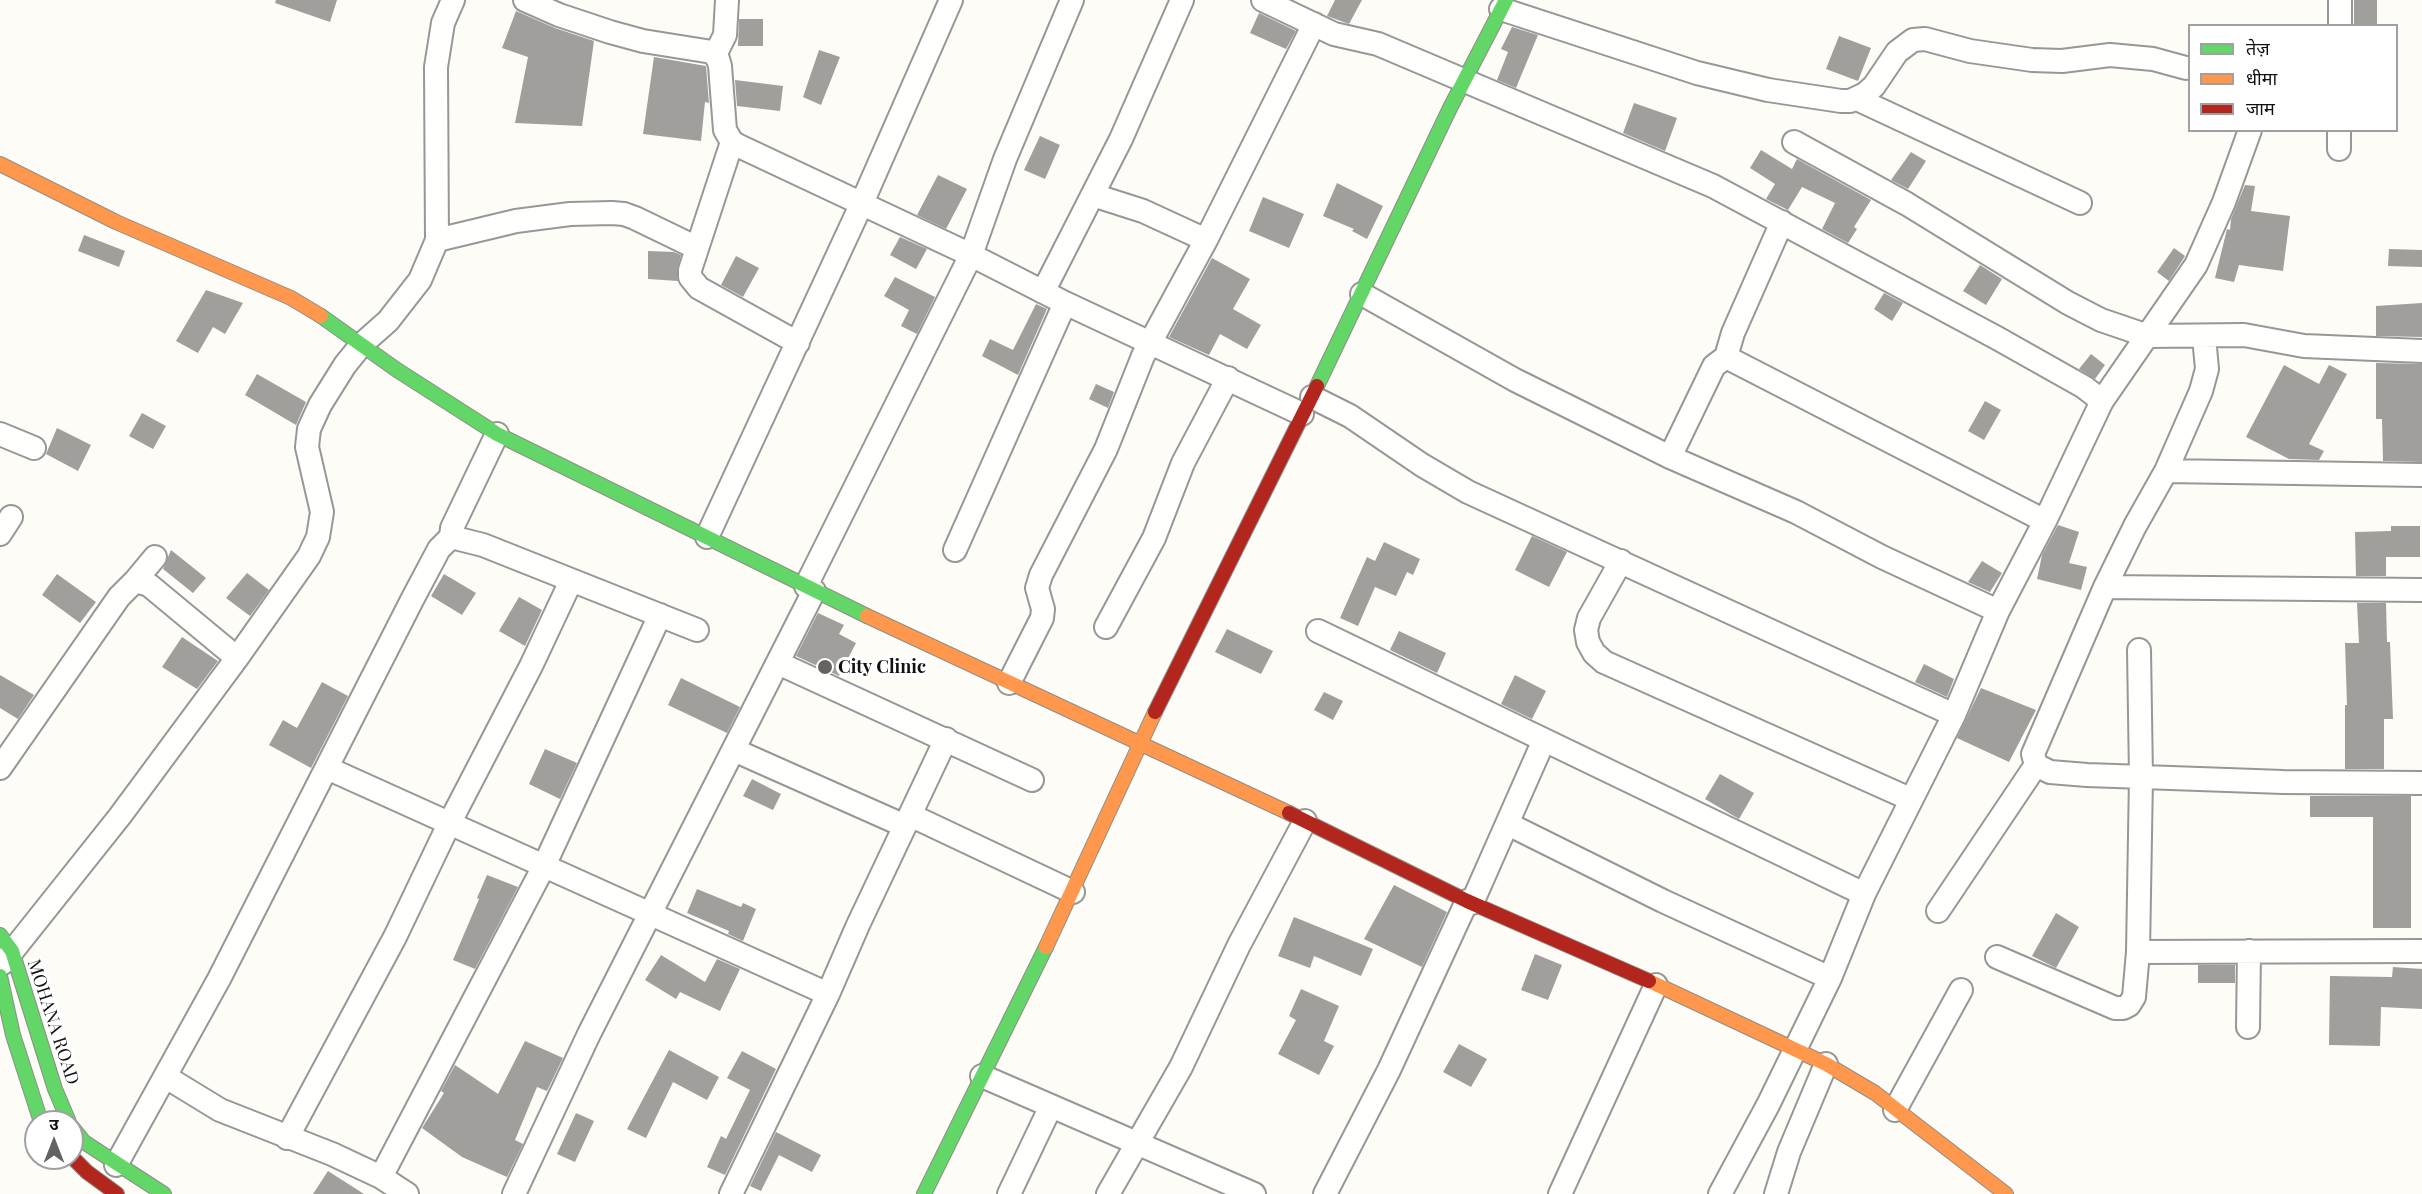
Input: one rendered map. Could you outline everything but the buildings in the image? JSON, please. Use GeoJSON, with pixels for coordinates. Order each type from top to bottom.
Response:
{"type":"FeatureCollection","features":[{"type":"Feature","properties":{"kind":"street"},"geometry":{"type":"LineString","coordinates":[[4,951],[120,816],[237,658],[309,556],[318,537],[322,512],[310,467],[307,438],[320,405],[345,365],[362,344],[404,303],[420,280],[437,240],[436,67],[443,23],[453,0]]}},
{"type":"Feature","properties":{"kind":"street"},"geometry":{"type":"LineString","coordinates":[[525,0],[559,15],[610,32],[643,41],[705,50],[715,55],[720,66],[725,130],[732,142],[971,255],[1065,303],[1228,378],[1307,406],[1350,416],[1422,465],[1468,492],[1621,561],[1770,633],[1954,715]]}},
{"type":"Feature","properties":{"kind":"street"},"geometry":{"type":"LineString","coordinates":[[715,55],[727,24],[727,0]]}},
{"type":"Feature","properties":{"kind":"street"},"geometry":{"type":"LineString","coordinates":[[707,537],[737,468],[798,343],[862,203],[951,0]]}},
{"type":"Feature","properties":{"kind":"street"},"geometry":{"type":"LineString","coordinates":[[514,1194],[589,1034],[778,663],[810,588],[971,255],[1005,159],[1072,0]]}},
{"type":"Feature","properties":{"kind":"street"},"geometry":{"type":"LineString","coordinates":[[1043,292],[1121,140],[1182,0]]}},
{"type":"Feature","properties":{"kind":"street"},"geometry":{"type":"LineString","coordinates":[[1263,0],[1346,38],[1378,44],[1695,178],[1782,222],[2074,382],[2102,401]]}},
{"type":"Feature","properties":{"kind":"street"},"geometry":{"type":"LineString","coordinates":[[2340,0],[2340,24]]}},
{"type":"Feature","properties":{"kind":"street"},"geometry":{"type":"LineString","coordinates":[[924,1194],[1073,892],[1139,743],[1307,406],[1503,4],[1697,73],[1768,90],[1833,100],[1857,99],[1874,86],[1897,52],[1913,40],[1925,39],[1970,51],[2032,60],[2062,61],[2110,55],[2153,59],[2186,68]]}},
{"type":"Feature","properties":{"kind":"street"},"geometry":{"type":"LineString","coordinates":[[1009,682],[1042,618],[1043,609],[1037,588],[1041,575],[1111,439],[1136,370],[1206,240],[1314,24]]}},
{"type":"Feature","properties":{"kind":"street"},"geometry":{"type":"LineString","coordinates":[[1857,99],[2080,203]]}},
{"type":"Feature","properties":{"kind":"street"},"geometry":{"type":"LineString","coordinates":[[1720,1194],[1768,1105],[1830,978],[1864,894],[1954,715],[1998,611],[2045,521],[2102,401],[2196,264],[2224,202],[2249,132]]}},
{"type":"Feature","properties":{"kind":"street"},"geometry":{"type":"LineString","coordinates":[[732,142],[690,270],[693,283],[798,343]]}},
{"type":"Feature","properties":{"kind":"street"},"geometry":{"type":"LineString","coordinates":[[1794,142],[1907,204],[2068,303],[2101,320],[2148,336],[2244,335],[2304,346],[2422,351]]}},
{"type":"Feature","properties":{"kind":"street"},"geometry":{"type":"LineString","coordinates":[[0,164],[116,222],[291,298],[332,322],[397,370],[497,434],[810,588],[1305,821],[1469,902],[1826,1064],[1875,1094],[2006,1194]]}},
{"type":"Feature","properties":{"kind":"street"},"geometry":{"type":"LineString","coordinates":[[1093,195],[1143,211],[1206,240]]}},
{"type":"Feature","properties":{"kind":"street"},"geometry":{"type":"LineString","coordinates":[[437,240],[516,221],[570,214],[612,213],[635,218],[697,248]]}},
{"type":"Feature","properties":{"kind":"street"},"geometry":{"type":"LineString","coordinates":[[1670,457],[1714,366],[1726,357],[1733,333],[1782,222]]}},
{"type":"Feature","properties":{"kind":"street"},"geometry":{"type":"LineString","coordinates":[[1362,294],[1515,380],[1670,457],[1796,512],[1882,557],[1998,611]]}},
{"type":"Feature","properties":{"kind":"street"},"geometry":{"type":"LineString","coordinates":[[955,550],[1065,303]]}},
{"type":"Feature","properties":{"kind":"street"},"geometry":{"type":"LineString","coordinates":[[2204,337],[2207,369],[2200,391],[2166,471],[2105,587],[2033,754],[2036,765],[2050,772],[2140,777],[2283,782],[2422,783]]}},
{"type":"Feature","properties":{"kind":"street"},"geometry":{"type":"LineString","coordinates":[[1726,357],[2045,521]]}},
{"type":"Feature","properties":{"kind":"street"},"geometry":{"type":"LineString","coordinates":[[1106,627],[1154,538],[1183,463],[1228,378]]}},
{"type":"Feature","properties":{"kind":"street"},"geometry":{"type":"LineString","coordinates":[[0,434],[34,448]]}},
{"type":"Feature","properties":{"kind":"street"},"geometry":{"type":"LineString","coordinates":[[116,1165],[246,927],[417,590],[439,549],[451,537],[452,528],[497,434]]}},
{"type":"Feature","properties":{"kind":"street"},"geometry":{"type":"LineString","coordinates":[[2166,471],[2422,475]]}},
{"type":"Feature","properties":{"kind":"street"},"geometry":{"type":"LineString","coordinates":[[451,537],[483,545],[697,630]]}},
{"type":"Feature","properties":{"kind":"street"},"geometry":{"type":"LineString","coordinates":[[0,768],[119,597],[155,557]]}},
{"type":"Feature","properties":{"kind":"street"},"geometry":{"type":"LineString","coordinates":[[1621,561],[1589,618],[1586,630],[1588,642],[1594,653],[1604,662],[1910,799]]}},
{"type":"Feature","properties":{"kind":"street"},"geometry":{"type":"LineString","coordinates":[[135,581],[149,585],[237,658]]}},
{"type":"Feature","properties":{"kind":"street"},"geometry":{"type":"LineString","coordinates":[[287,1138],[395,936],[449,824],[531,666],[571,581]]}},
{"type":"Feature","properties":{"kind":"street"},"geometry":{"type":"LineString","coordinates":[[2105,587],[2422,590]]}},
{"type":"Feature","properties":{"kind":"street"},"geometry":{"type":"LineString","coordinates":[[381,1177],[544,866],[660,615]]}},
{"type":"Feature","properties":{"kind":"street"},"geometry":{"type":"LineString","coordinates":[[1318,631],[1864,894]]}},
{"type":"Feature","properties":{"kind":"street"},"geometry":{"type":"LineString","coordinates":[[1997,957],[2115,1008],[2129,1005],[2134,997],[2138,952],[2139,650]]}},
{"type":"Feature","properties":{"kind":"street"},"geometry":{"type":"LineString","coordinates":[[778,663],[1032,780]]}},
{"type":"Feature","properties":{"kind":"street"},"geometry":{"type":"LineString","coordinates":[[731,1194],[828,994],[946,739]]}},
{"type":"Feature","properties":{"kind":"street"},"geometry":{"type":"LineString","coordinates":[[1325,1194],[1389,1070],[1508,824],[1544,740]]}},
{"type":"Feature","properties":{"kind":"street"},"geometry":{"type":"LineString","coordinates":[[734,750],[908,820],[1073,892]]}},
{"type":"Feature","properties":{"kind":"street"},"geometry":{"type":"LineString","coordinates":[[1938,911],[2036,765]]}},
{"type":"Feature","properties":{"kind":"street"},"geometry":{"type":"LineString","coordinates":[[327,768],[828,994]]}},
{"type":"Feature","properties":{"kind":"street"},"geometry":{"type":"LineString","coordinates":[[1108,1194],[1181,1067],[1239,945],[1305,821]]}},
{"type":"Feature","properties":{"kind":"street"},"geometry":{"type":"LineString","coordinates":[[1508,824],[1663,901],[1830,978]]}},
{"type":"Feature","properties":{"kind":"street","name":"MOHANA ROAD"},"geometry":{"type":"LineString","coordinates":[[4,951],[64,1110]]}},
{"type":"Feature","properties":{"kind":"street"},"geometry":{"type":"LineString","coordinates":[[2248,1028],[2249,951]]}},
{"type":"Feature","properties":{"kind":"street"},"geometry":{"type":"LineString","coordinates":[[2138,952],[2422,951]]}},
{"type":"Feature","properties":{"kind":"street","name":"MOHANA ROAD"},"geometry":{"type":"LineString","coordinates":[[0,975],[13,1035],[37,1110]]}},
{"type":"Feature","properties":{"kind":"street"},"geometry":{"type":"LineString","coordinates":[[1560,1194],[1656,985]]}},
{"type":"Feature","properties":{"kind":"street"},"geometry":{"type":"LineString","coordinates":[[1895,1110],[1961,990]]}},
{"type":"Feature","properties":{"kind":"street"},"geometry":{"type":"LineString","coordinates":[[1776,1194],[1789,1152],[1826,1064]]}},
{"type":"Feature","properties":{"kind":"street"},"geometry":{"type":"LineString","coordinates":[[982,1076],[1136,1143],[1212,1186],[1254,1194]]}},
{"type":"Feature","properties":{"kind":"street"},"geometry":{"type":"LineString","coordinates":[[166,1077],[220,1110],[332,1154],[381,1177],[407,1194]]}},
{"type":"Feature","properties":{"kind":"street"},"geometry":{"type":"LineString","coordinates":[[1009,1194],[1051,1106]]}},
{"type":"Feature","properties":{"kind":"street"},"geometry":{"type":"LineString","coordinates":[[84,1142],[116,1165],[164,1194]]}},
{"type":"Feature","properties":{"kind":"street"},"geometry":{"type":"LineString","coordinates":[[84,1169],[117,1194]]}},
{"type":"Feature","properties":{"kind":"traffic: fast"},"geometry":{"type":"LineString","coordinates":[[1317,386],[1450,108],[1506,0]]}},
{"type":"Feature","properties":{"kind":"traffic: fast"},"geometry":{"type":"LineString","coordinates":[[321,316],[397,370],[497,434],[867,616]]}},
{"type":"Feature","properties":{"kind":"traffic: fast"},"geometry":{"type":"LineString","coordinates":[[0,935],[12,951],[55,1089],[64,1110]]}},
{"type":"Feature","properties":{"kind":"traffic: fast"},"geometry":{"type":"LineString","coordinates":[[924,1194],[1046,947]]}},
{"type":"Feature","properties":{"kind":"traffic: fast"},"geometry":{"type":"LineString","coordinates":[[0,976],[13,1035],[37,1110]]}},
{"type":"Feature","properties":{"kind":"traffic: fast"},"geometry":{"type":"LineString","coordinates":[[84,1142],[164,1194]]}},
{"type":"Feature","properties":{"kind":"traffic: slow"},"geometry":{"type":"LineString","coordinates":[[0,164],[116,222],[291,298],[321,316]]}},
{"type":"Feature","properties":{"kind":"traffic: slow"},"geometry":{"type":"LineString","coordinates":[[867,616],[1289,813]]}},
{"type":"Feature","properties":{"kind":"traffic: slow"},"geometry":{"type":"LineString","coordinates":[[1046,947],[1155,712]]}},
{"type":"Feature","properties":{"kind":"traffic: slow"},"geometry":{"type":"LineString","coordinates":[[1649,981],[1826,1064],[1875,1093],[2006,1194]]}},
{"type":"Feature","properties":{"kind":"traffic: jam"},"geometry":{"type":"LineString","coordinates":[[1155,712],[1317,386]]}},
{"type":"Feature","properties":{"kind":"traffic: jam"},"geometry":{"type":"LineString","coordinates":[[1289,813],[1467,901],[1649,981]]}},
{"type":"Feature","properties":{"kind":"traffic: jam"},"geometry":{"type":"LineString","coordinates":[[84,1169],[117,1194]]}},
{"type":"Feature","properties":{"kind":"place","name":"City Clinic"},"geometry":{"type":"Point","coordinates":[825,667]}}]}
